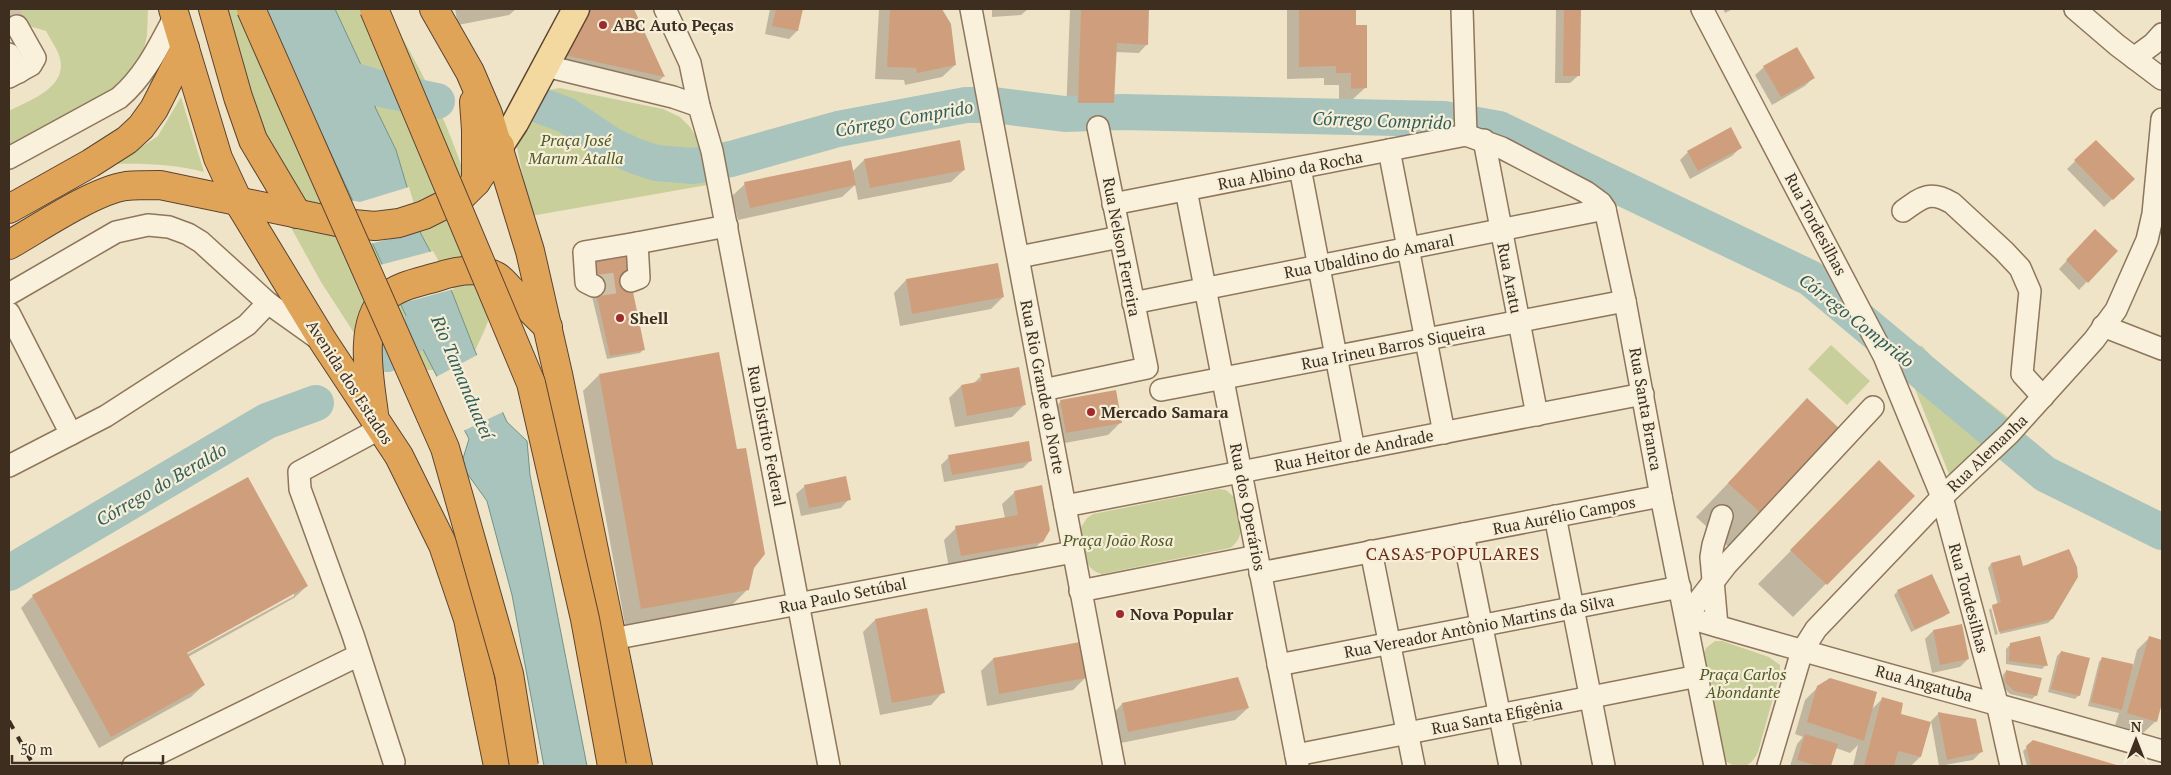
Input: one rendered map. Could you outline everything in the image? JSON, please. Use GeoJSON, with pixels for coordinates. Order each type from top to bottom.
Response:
{"type":"FeatureCollection","features":[{"type":"Feature","properties":{"kind":"highway"},"geometry":{"type":"LineString","coordinates":[[213,9],[238,97],[253,140],[297,214]]}},
{"type":"Feature","properties":{"kind":"highway"},"geometry":{"type":"LineString","coordinates":[[251,9],[445,448],[509,674],[524,766]]}},
{"type":"Feature","properties":{"kind":"highway"},"geometry":{"type":"LineString","coordinates":[[374,9],[531,383],[585,619],[612,766]]}},
{"type":"Feature","properties":{"kind":"highway"},"geometry":{"type":"LineString","coordinates":[[434,9],[470,72],[488,114],[500,146],[530,251],[548,327],[638,766]]}},
{"type":"Feature","properties":{"kind":"highway","name":"Avenida dos Estados"},"geometry":{"type":"LineString","coordinates":[[174,12],[218,158],[239,203],[323,342],[398,456],[443,545],[468,619],[498,766]]}},
{"type":"Feature","properties":{"kind":"highway"},"geometry":{"type":"LineString","coordinates":[[9,209],[127,140],[154,109],[185,48]]}},
{"type":"Feature","properties":{"kind":"highway"},"geometry":{"type":"LineString","coordinates":[[470,72],[475,110],[476,182]]}},
{"type":"Feature","properties":{"kind":"highway"},"geometry":{"type":"LineString","coordinates":[[9,246],[91,199],[125,186],[160,185],[342,223],[375,226],[399,223],[448,205],[462,196],[476,182],[500,146]]}},
{"type":"Feature","properties":{"kind":"highway"},"geometry":{"type":"LineString","coordinates":[[378,423],[368,365],[369,334],[375,312],[384,299],[394,292],[439,276],[463,270],[481,270],[497,276],[548,327]]}},
{"type":"Feature","properties":{"kind":"main road"},"geometry":{"type":"LineString","coordinates":[[500,146],[515,123],[576,9]]}},
{"type":"Feature","properties":{"kind":"street","name":"Rua Distrito Federal"},"geometry":{"type":"LineString","coordinates":[[665,9],[690,63],[699,106],[714,160],[829,766]]}},
{"type":"Feature","properties":{"kind":"street","name":"Rua Rio Grande do Norte"},"geometry":{"type":"LineString","coordinates":[[971,9],[1114,766]]}},
{"type":"Feature","properties":{"kind":"street","name":"Rua Aratu"},"geometry":{"type":"LineString","coordinates":[[1462,9],[1470,131],[1501,230],[1537,415]]}},
{"type":"Feature","properties":{"kind":"street","name":"Rua Tordesilhas"},"geometry":{"type":"LineString","coordinates":[[1702,9],[1884,356],[1942,496],[1997,703],[2011,766]]}},
{"type":"Feature","properties":{"kind":"street"},"geometry":{"type":"LineString","coordinates":[[2075,9],[2162,79]]}},
{"type":"Feature","properties":{"kind":"street"},"geometry":{"type":"LineString","coordinates":[[9,158],[119,98],[133,86],[144,72],[174,12]]}},
{"type":"Feature","properties":{"kind":"street"},"geometry":{"type":"LineString","coordinates":[[12,68],[34,62],[34,53],[17,26]]}},
{"type":"Feature","properties":{"kind":"street"},"geometry":{"type":"LineString","coordinates":[[2134,58],[2153,44],[2162,34]]}},
{"type":"Feature","properties":{"kind":"street"},"geometry":{"type":"LineString","coordinates":[[546,66],[673,97],[699,106]]}},
{"type":"Feature","properties":{"kind":"street","name":"Rua Alemanha"},"geometry":{"type":"LineString","coordinates":[[1768,766],[1802,651],[1816,629],[1942,496],[1993,451],[2010,433],[2094,340],[2116,310],[2147,240],[2152,214],[2162,118]]}},
{"type":"Feature","properties":{"kind":"street","name":"Rua Nelson Ferreira"},"geometry":{"type":"LineString","coordinates":[[1043,390],[1147,368],[1098,126]]}},
{"type":"Feature","properties":{"kind":"street"},"geometry":{"type":"LineString","coordinates":[[1470,131],[1586,192],[1601,203],[1605,209]]}},
{"type":"Feature","properties":{"kind":"street","name":"Rua Albino da Rocha"},"geometry":{"type":"LineString","coordinates":[[1113,204],[1389,150],[1470,131]]}},
{"type":"Feature","properties":{"kind":"street"},"geometry":{"type":"LineString","coordinates":[[1389,150],[1444,433]]}},
{"type":"Feature","properties":{"kind":"street"},"geometry":{"type":"LineString","coordinates":[[1300,168],[1354,450]]}},
{"type":"Feature","properties":{"kind":"street","name":"Rua dos Operários"},"geometry":{"type":"LineString","coordinates":[[1186,190],[1297,760]]}},
{"type":"Feature","properties":{"kind":"street"},"geometry":{"type":"LineString","coordinates":[[1903,211],[1921,198],[1942,197],[1952,203],[2020,268],[2030,291],[2022,374],[2042,397]]}},
{"type":"Feature","properties":{"kind":"street","name":"Rua Ubaldino do Amaral"},"geometry":{"type":"LineString","coordinates":[[1134,303],[1605,209]]}},
{"type":"Feature","properties":{"kind":"street","name":"Rua Santa Branca"},"geometry":{"type":"LineString","coordinates":[[1605,209],[1610,224],[1626,301],[1661,496],[1715,766]]}},
{"type":"Feature","properties":{"kind":"street"},"geometry":{"type":"LineString","coordinates":[[9,294],[116,232],[148,225],[169,227],[202,242],[268,303],[323,342]]}},
{"type":"Feature","properties":{"kind":"street"},"geometry":{"type":"LineString","coordinates":[[594,286],[586,282],[584,252],[727,226]]}},
{"type":"Feature","properties":{"kind":"street"},"geometry":{"type":"LineString","coordinates":[[1018,257],[1120,237]]}},
{"type":"Feature","properties":{"kind":"street"},"geometry":{"type":"LineString","coordinates":[[631,281],[639,278],[637,243]]}},
{"type":"Feature","properties":{"kind":"street","name":"Rua Irineu Barros Siqueira"},"geometry":{"type":"LineString","coordinates":[[1161,390],[1626,301]]}},
{"type":"Feature","properties":{"kind":"street"},"geometry":{"type":"LineString","coordinates":[[9,466],[106,416],[247,325],[268,303]]}},
{"type":"Feature","properties":{"kind":"street"},"geometry":{"type":"LineString","coordinates":[[9,314],[71,434]]}},
{"type":"Feature","properties":{"kind":"street"},"geometry":{"type":"LineString","coordinates":[[2103,326],[2162,349]]}},
{"type":"Feature","properties":{"kind":"street","name":"Rua Heitor de Andrade"},"geometry":{"type":"LineString","coordinates":[[1065,506],[1643,394]]}},
{"type":"Feature","properties":{"kind":"street"},"geometry":{"type":"LineString","coordinates":[[1686,617],[1726,564],[1873,407]]}},
{"type":"Feature","properties":{"kind":"street"},"geometry":{"type":"LineString","coordinates":[[378,423],[299,472],[300,490],[360,655],[394,762]]}},
{"type":"Feature","properties":{"kind":"street","name":"Rua Aurélio Campos"},"geometry":{"type":"LineString","coordinates":[[1259,564],[1371,551],[1661,496]]}},
{"type":"Feature","properties":{"kind":"street"},"geometry":{"type":"LineString","coordinates":[[1556,516],[1604,766]]}},
{"type":"Feature","properties":{"kind":"street"},"geometry":{"type":"LineString","coordinates":[[1717,626],[1712,545],[1722,516]]}},
{"type":"Feature","properties":{"kind":"street"},"geometry":{"type":"LineString","coordinates":[[1463,534],[1510,766]]}},
{"type":"Feature","properties":{"kind":"street"},"geometry":{"type":"LineString","coordinates":[[1371,551],[1414,766]]}},
{"type":"Feature","properties":{"kind":"street","name":"Rua Paulo Setúbal"},"geometry":{"type":"LineString","coordinates":[[613,642],[624,637],[1073,552]]}},
{"type":"Feature","properties":{"kind":"street"},"geometry":{"type":"LineString","coordinates":[[1080,591],[1259,564]]}},
{"type":"Feature","properties":{"kind":"street","name":"Rua Vereador Antônio Martins da Silva"},"geometry":{"type":"LineString","coordinates":[[1278,665],[1680,587]]}},
{"type":"Feature","properties":{"kind":"street","name":"Rua Angatuba"},"geometry":{"type":"LineString","coordinates":[[1686,617],[2162,751]]}},
{"type":"Feature","properties":{"kind":"street"},"geometry":{"type":"LineString","coordinates":[[133,766],[360,655]]}},
{"type":"Feature","properties":{"kind":"street","name":"Rua Santa Efigênia"},"geometry":{"type":"LineString","coordinates":[[1297,760],[1407,733],[1698,676]]}},
{"type":"Feature","properties":{"kind":"green space"},"geometry":{"type":"Polygon","coordinates":[[[14,9],[148,9],[147,36],[144,48],[136,65],[117,88],[9,148],[9,111],[46,91],[59,76],[61,66],[58,52],[46,31],[22,24],[14,9]]]}},
{"type":"Feature","properties":{"kind":"green space"},"geometry":{"type":"Polygon","coordinates":[[[210,9],[264,9],[407,318],[435,370],[408,370],[377,356],[354,333],[321,282],[289,224],[210,9]]]}},
{"type":"Feature","properties":{"kind":"green space"},"geometry":{"type":"Polygon","coordinates":[[[335,9],[385,9],[420,69],[449,132],[471,198],[479,231],[490,295],[489,317],[475,351],[452,292],[421,234],[396,150],[376,109],[362,67],[335,9]]]}},
{"type":"Feature","properties":{"kind":"green space","name":"Praça José Marum Atalla"},"geometry":{"type":"Polygon","coordinates":[[[560,88],[663,109],[680,117],[697,138],[707,185],[531,216],[515,138],[548,90],[560,88]]]}},
{"type":"Feature","properties":{"kind":"green space"},"geometry":{"type":"Polygon","coordinates":[[[181,97],[204,172],[158,165],[111,164],[158,136],[181,97]]]}},
{"type":"Feature","properties":{"kind":"green space"},"geometry":{"type":"Polygon","coordinates":[[[1897,344],[1922,346],[1935,360],[2010,419],[1951,479],[1897,344]]]}},
{"type":"Feature","properties":{"kind":"green space"},"geometry":{"type":"Polygon","coordinates":[[[1831,345],[1870,381],[1847,405],[1808,369],[1831,345]]]}},
{"type":"Feature","properties":{"kind":"green space","name":"Praça João Rosa"},"geometry":{"type":"Polygon","coordinates":[[[1219,489],[1226,490],[1235,498],[1240,519],[1241,532],[1239,538],[1230,548],[1102,574],[1095,572],[1087,562],[1080,529],[1087,518],[1093,514],[1219,489]]]}},
{"type":"Feature","properties":{"kind":"green space","name":"Praça Carlos Abondante"},"geometry":{"type":"Polygon","coordinates":[[[1715,641],[1722,641],[1769,657],[1780,665],[1780,673],[1758,752],[1746,766],[1736,766],[1725,761],[1720,756],[1704,653],[1706,648],[1715,641]]]}},
{"type":"Feature","properties":{"kind":"water","name":"Rio Tamanduateí"},"geometry":{"type":"Polygon","coordinates":[[[264,9],[335,9],[362,67],[376,109],[396,150],[421,234],[452,292],[475,351],[507,422],[527,441],[530,475],[587,766],[544,766],[512,595],[487,501],[461,465],[469,439],[407,318],[264,9]]]}},
{"type":"Feature","properties":{"kind":"pier"},"geometry":{"type":"Polygon","coordinates":[[[409,187],[422,231],[370,244],[349,200],[360,202],[409,187]]]}},
{"type":"Feature","properties":{"kind":"pier"},"geometry":{"type":"Polygon","coordinates":[[[433,251],[454,289],[403,303],[399,306],[380,265],[433,251]]]}},
{"type":"Feature","properties":{"kind":"pier"},"geometry":{"type":"Polygon","coordinates":[[[479,354],[505,411],[463,431],[436,377],[479,354]]]}},
{"type":"Feature","properties":{"kind":"building"},"geometry":{"type":"Polygon","coordinates":[[[588,9],[634,9],[665,77],[564,55],[588,9]]]}},
{"type":"Feature","properties":{"kind":"building"},"geometry":{"type":"Polygon","coordinates":[[[776,9],[803,9],[798,31],[772,26],[776,9]]]}},
{"type":"Feature","properties":{"kind":"building"},"geometry":{"type":"Polygon","coordinates":[[[890,9],[942,9],[951,24],[956,65],[917,73],[916,68],[887,67],[890,9]]]}},
{"type":"Feature","properties":{"kind":"building"},"geometry":{"type":"Polygon","coordinates":[[[1081,9],[1149,9],[1148,45],[1117,43],[1114,103],[1078,103],[1081,9]]]}},
{"type":"Feature","properties":{"kind":"building"},"geometry":{"type":"Polygon","coordinates":[[[1299,9],[1356,9],[1356,25],[1367,25],[1367,88],[1351,89],[1351,73],[1336,73],[1336,66],[1299,67],[1299,9]]]}},
{"type":"Feature","properties":{"kind":"building"},"geometry":{"type":"Polygon","coordinates":[[[1564,9],[1581,9],[1580,76],[1563,76],[1564,9]]]}},
{"type":"Feature","properties":{"kind":"building"},"geometry":{"type":"Polygon","coordinates":[[[1797,47],[1815,78],[1781,97],[1763,66],[1797,47]]]}},
{"type":"Feature","properties":{"kind":"building"},"geometry":{"type":"Polygon","coordinates":[[[1731,127],[1742,148],[1698,171],[1687,151],[1731,127]]]}},
{"type":"Feature","properties":{"kind":"building"},"geometry":{"type":"Polygon","coordinates":[[[960,140],[965,170],[870,188],[864,159],[960,140]]]}},
{"type":"Feature","properties":{"kind":"building"},"geometry":{"type":"Polygon","coordinates":[[[2096,140],[2135,179],[2113,200],[2074,160],[2096,140]]]}},
{"type":"Feature","properties":{"kind":"building"},"geometry":{"type":"Polygon","coordinates":[[[851,160],[856,185],[750,208],[744,182],[851,160]]]}},
{"type":"Feature","properties":{"kind":"building"},"geometry":{"type":"Polygon","coordinates":[[[2095,229],[2118,251],[2088,283],[2066,260],[2095,229]]]}},
{"type":"Feature","properties":{"kind":"building","name":"Shell"},"geometry":{"type":"Polygon","coordinates":[[[624,248],[645,350],[610,356],[592,275],[593,263],[601,255],[624,248]]]}},
{"type":"Feature","properties":{"kind":"building"},"geometry":{"type":"Polygon","coordinates":[[[998,263],[1004,297],[912,314],[906,279],[998,263]]]}},
{"type":"Feature","properties":{"kind":"building"},"geometry":{"type":"Polygon","coordinates":[[[719,352],[737,449],[746,448],[765,554],[754,568],[749,590],[641,609],[599,374],[719,352]]]}},
{"type":"Feature","properties":{"kind":"building"},"geometry":{"type":"Polygon","coordinates":[[[1019,367],[1026,405],[967,416],[961,385],[982,381],[980,374],[1019,367]]]}},
{"type":"Feature","properties":{"kind":"building","name":"Mercado Samara"},"geometry":{"type":"Polygon","coordinates":[[[1116,390],[1122,423],[1066,433],[1060,400],[1116,390]]]}},
{"type":"Feature","properties":{"kind":"building"},"geometry":{"type":"Polygon","coordinates":[[[1807,398],[1843,432],[1765,517],[1728,483],[1807,398]]]}},
{"type":"Feature","properties":{"kind":"building"},"geometry":{"type":"Polygon","coordinates":[[[1029,441],[1032,461],[952,475],[948,455],[1029,441]]]}},
{"type":"Feature","properties":{"kind":"building"},"geometry":{"type":"Polygon","coordinates":[[[1879,460],[1915,496],[1827,585],[1790,550],[1879,460]]]}},
{"type":"Feature","properties":{"kind":"building"},"geometry":{"type":"Polygon","coordinates":[[[846,476],[851,500],[809,508],[804,485],[846,476]]]}},
{"type":"Feature","properties":{"kind":"building"},"geometry":{"type":"Polygon","coordinates":[[[248,477],[308,586],[187,653],[205,685],[111,737],[32,595],[248,477]]]}},
{"type":"Feature","properties":{"kind":"building"},"geometry":{"type":"Polygon","coordinates":[[[1042,485],[1050,530],[1043,542],[961,556],[955,526],[1018,515],[1014,491],[1042,485]]]}},
{"type":"Feature","properties":{"kind":"building"},"geometry":{"type":"Polygon","coordinates":[[[2069,549],[2077,567],[2078,577],[2053,619],[1999,632],[1992,605],[2001,602],[1991,563],[2020,555],[2023,566],[2069,549]]]}},
{"type":"Feature","properties":{"kind":"building"},"geometry":{"type":"Polygon","coordinates":[[[1932,574],[1950,613],[1915,629],[1897,590],[1932,574]]]}},
{"type":"Feature","properties":{"kind":"building"},"geometry":{"type":"Polygon","coordinates":[[[927,608],[945,693],[892,703],[875,619],[927,608]]]}},
{"type":"Feature","properties":{"kind":"building"},"geometry":{"type":"Polygon","coordinates":[[[1962,624],[1969,659],[1940,665],[1933,630],[1962,624]]]}},
{"type":"Feature","properties":{"kind":"building"},"geometry":{"type":"Polygon","coordinates":[[[2040,636],[2048,666],[2009,661],[2010,643],[2040,636]]]}},
{"type":"Feature","properties":{"kind":"building"},"geometry":{"type":"Polygon","coordinates":[[[2149,636],[2162,640],[2162,703],[2157,722],[2127,713],[2149,636]]]}},
{"type":"Feature","properties":{"kind":"building"},"geometry":{"type":"Polygon","coordinates":[[[1080,642],[1086,678],[999,694],[993,658],[1080,642]]]}},
{"type":"Feature","properties":{"kind":"building"},"geometry":{"type":"Polygon","coordinates":[[[2061,651],[2090,658],[2080,696],[2051,689],[2061,651]]]}},
{"type":"Feature","properties":{"kind":"building"},"geometry":{"type":"Polygon","coordinates":[[[2102,657],[2133,664],[2122,710],[2091,702],[2102,657]]]}},
{"type":"Feature","properties":{"kind":"building"},"geometry":{"type":"Polygon","coordinates":[[[2006,670],[2042,678],[2037,696],[2014,691],[2005,682],[2006,670]]]}},
{"type":"Feature","properties":{"kind":"building"},"geometry":{"type":"Polygon","coordinates":[[[1238,677],[1249,708],[1128,732],[1122,703],[1238,677]]]}},
{"type":"Feature","properties":{"kind":"building"},"geometry":{"type":"Polygon","coordinates":[[[1830,678],[1877,692],[1864,741],[1807,722],[1817,686],[1830,678]]]}},
{"type":"Feature","properties":{"kind":"building"},"geometry":{"type":"Polygon","coordinates":[[[1882,697],[1903,703],[1901,714],[1931,722],[1921,757],[1898,751],[1894,766],[1864,766],[1882,697]]]}},
{"type":"Feature","properties":{"kind":"building"},"geometry":{"type":"Polygon","coordinates":[[[1938,712],[1976,719],[1983,752],[1947,760],[1938,712]]]}},
{"type":"Feature","properties":{"kind":"building"},"geometry":{"type":"Polygon","coordinates":[[[1805,734],[1838,744],[1831,766],[1818,766],[1797,760],[1805,734]]]}},
{"type":"Feature","properties":{"kind":"building"},"geometry":{"type":"Polygon","coordinates":[[[2033,740],[2120,766],[2031,766],[2026,746],[2033,740]]]}},
{"type":"Feature","properties":{"kind":"waterway","name":"Córrego Comprido"},"geometry":{"type":"LineString","coordinates":[[332,74],[385,90],[437,101]]}},
{"type":"Feature","properties":{"kind":"waterway","name":"Córrego Comprido"},"geometry":{"type":"LineString","coordinates":[[536,104],[566,115],[611,145],[635,156],[656,163],[693,166],[731,159],[838,129],[966,105],[994,105],[1065,114],[1122,112],[1444,119],[1499,129],[1810,278],[2045,474],[2162,532]]}},
{"type":"Feature","properties":{"kind":"waterway","name":"Córrego do Beraldo"},"geometry":{"type":"LineString","coordinates":[[387,354],[415,333],[433,314]]}},
{"type":"Feature","properties":{"kind":"waterway","name":"Córrego do Beraldo"},"geometry":{"type":"LineString","coordinates":[[9,573],[267,421],[316,403]]}},
{"type":"Feature","properties":{"kind":"tunnel"},"geometry":{"type":"LineString","coordinates":[[9,12],[17,26]]}},
{"type":"Feature","properties":{"kind":"tunnel"},"geometry":{"type":"LineString","coordinates":[[594,286],[631,281]]}},
{"type":"Feature","properties":{"kind":"railway"},"geometry":{"type":"LineString","coordinates":[[9,721],[34,766]]}},
{"type":"Feature","properties":{"kind":"place","name":"ABC Auto Peças"},"geometry":{"type":"Point","coordinates":[603,25]}},
{"type":"Feature","properties":{"kind":"place","name":"Shell"},"geometry":{"type":"Point","coordinates":[620,318]}},
{"type":"Feature","properties":{"kind":"place","name":"Mercado Samara"},"geometry":{"type":"Point","coordinates":[1091,412]}},
{"type":"Feature","properties":{"kind":"place","name":"Nova Popular"},"geometry":{"type":"Point","coordinates":[1120,614]}},
{"type":"Feature","properties":{"kind":"district","name":"CASAS POPULARES"},"geometry":{"type":"Point","coordinates":[1453,553]}}]}
